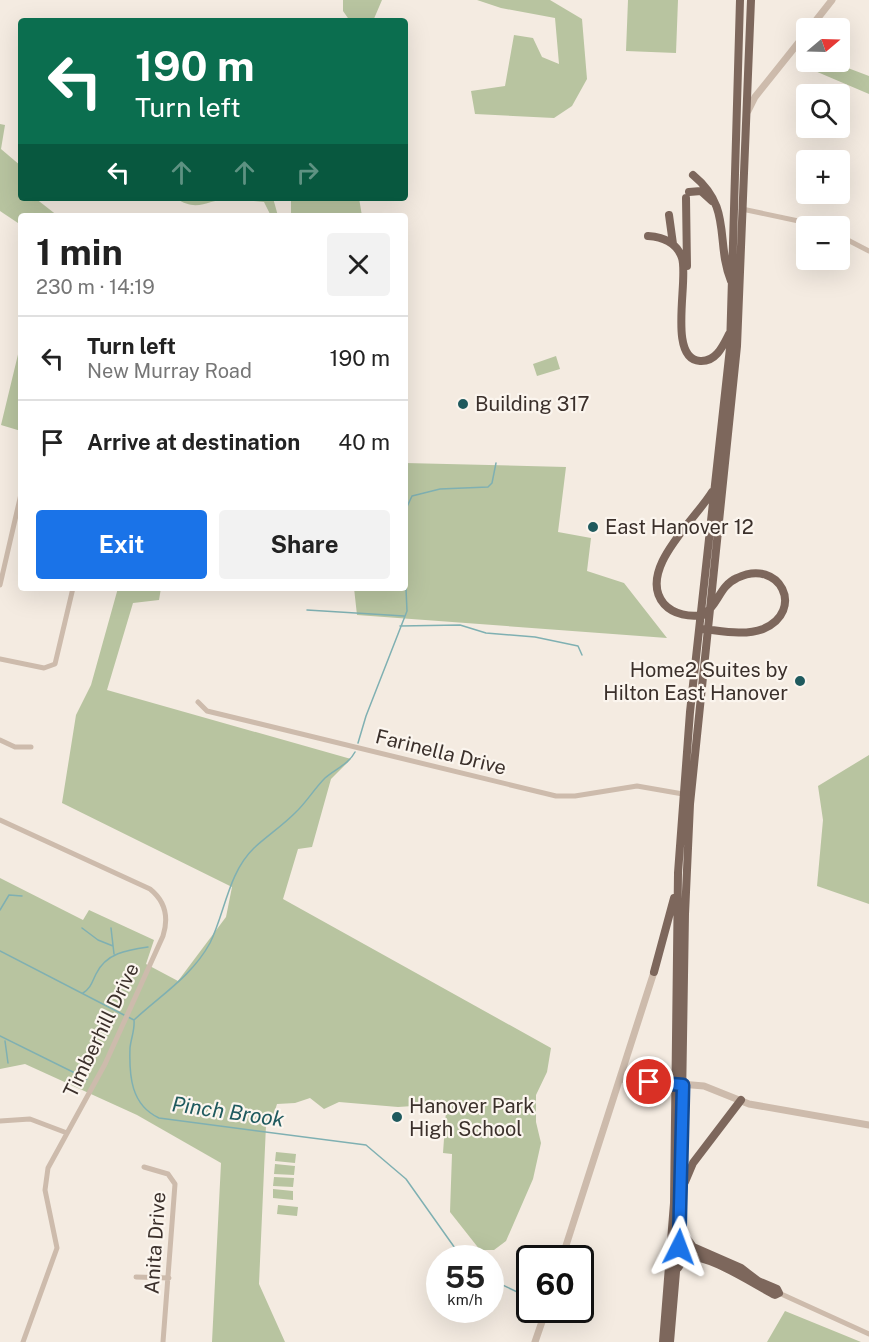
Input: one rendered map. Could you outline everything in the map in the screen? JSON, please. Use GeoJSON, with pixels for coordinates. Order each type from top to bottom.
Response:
{"type":"FeatureCollection","features":[{"type":"Feature","properties":{"kind":"main road"},"geometry":{"type":"LineString","coordinates":[[663,1342],[674,1203],[686,865],[703,629],[700,616],[730,333],[740,0]]}},
{"type":"Feature","properties":{"kind":"main road"},"geometry":{"type":"LineString","coordinates":[[670,1342],[681,1200],[678,883],[683,794],[703,629],[709,611],[736,365],[751,0]]}},
{"type":"Feature","properties":{"kind":"main road"},"geometry":{"type":"LineString","coordinates":[[693,175],[709,190],[717,206],[725,240],[726,267],[732,284]]}},
{"type":"Feature","properties":{"kind":"main road"},"geometry":{"type":"LineString","coordinates":[[683,287],[686,274],[688,195],[701,191],[717,206]]}},
{"type":"Feature","properties":{"kind":"main road"},"geometry":{"type":"LineString","coordinates":[[669,216],[673,244],[682,259],[681,337],[688,355],[695,360],[710,360],[730,333]]}},
{"type":"Feature","properties":{"kind":"main road"},"geometry":{"type":"LineString","coordinates":[[648,236],[658,237],[673,244]]}},
{"type":"Feature","properties":{"kind":"main road"},"geometry":{"type":"LineString","coordinates":[[703,629],[741,633],[763,629],[780,614],[785,603],[784,592],[774,578],[761,573],[747,574],[726,585],[709,611],[700,616],[681,614],[669,608],[660,598],[656,579],[661,561],[714,489]]}},
{"type":"Feature","properties":{"kind":"main road"},"geometry":{"type":"LineString","coordinates":[[654,972],[678,883]]}},
{"type":"Feature","properties":{"kind":"main road"},"geometry":{"type":"LineString","coordinates":[[681,1200],[689,1169],[741,1101]]}},
{"type":"Feature","properties":{"kind":"main road"},"geometry":{"type":"LineString","coordinates":[[677,1269],[685,1258],[697,1257],[738,1274],[775,1295],[779,1293],[777,1289],[758,1281],[741,1268],[693,1247],[685,1239],[680,1225]]}},
{"type":"Feature","properties":{"kind":"street"},"geometry":{"type":"LineString","coordinates":[[818,18],[832,0]]}},
{"type":"Feature","properties":{"kind":"street"},"geometry":{"type":"LineString","coordinates":[[746,118],[755,97],[796,45]]}},
{"type":"Feature","properties":{"kind":"street"},"geometry":{"type":"LineString","coordinates":[[742,209],[796,220]]}},
{"type":"Feature","properties":{"kind":"street"},"geometry":{"type":"LineString","coordinates":[[850,241],[869,251]]}},
{"type":"Feature","properties":{"kind":"street"},"geometry":{"type":"LineString","coordinates":[[0,585],[18,507]]}},
{"type":"Feature","properties":{"kind":"street"},"geometry":{"type":"LineString","coordinates":[[0,659],[44,668],[55,664],[72,591]]}},
{"type":"Feature","properties":{"kind":"street","name":"Farinella Drive"},"geometry":{"type":"LineString","coordinates":[[198,702],[207,711],[556,796],[575,796],[637,786],[683,794]]}},
{"type":"Feature","properties":{"kind":"street"},"geometry":{"type":"LineString","coordinates":[[0,740],[15,747],[31,747]]}},
{"type":"Feature","properties":{"kind":"street","name":"Timberhill Drive"},"geometry":{"type":"LineString","coordinates":[[0,820],[150,889],[160,900],[165,913],[165,928],[105,1064],[48,1168],[45,1182],[57,1240],[56,1254],[23,1342]]}},
{"type":"Feature","properties":{"kind":"street"},"geometry":{"type":"LineString","coordinates":[[566,1245],[654,972]]}},
{"type":"Feature","properties":{"kind":"street"},"geometry":{"type":"LineString","coordinates":[[620,1079],[709,1088],[749,1104],[869,1125]]}},
{"type":"Feature","properties":{"kind":"street"},"geometry":{"type":"LineString","coordinates":[[0,1121],[30,1119],[67,1133]]}},
{"type":"Feature","properties":{"kind":"street","name":"Anita Drive"},"geometry":{"type":"LineString","coordinates":[[144,1167],[168,1174],[175,1184],[163,1342]]}},
{"type":"Feature","properties":{"kind":"street"},"geometry":{"type":"LineString","coordinates":[[136,1277],[168,1278]]}},
{"type":"Feature","properties":{"kind":"street"},"geometry":{"type":"LineString","coordinates":[[779,1293],[869,1334]]}},
{"type":"Feature","properties":{"kind":"street"},"geometry":{"type":"LineString","coordinates":[[535,1342],[542,1323]]}},
{"type":"Feature","properties":{"kind":"green space"},"geometry":{"type":"Polygon","coordinates":[[[343,0],[382,0],[374,18],[348,18],[343,11],[343,0]]]}},
{"type":"Feature","properties":{"kind":"green space"},"geometry":{"type":"Polygon","coordinates":[[[477,0],[550,0],[582,19],[587,79],[572,106],[554,118],[475,114],[471,91],[505,86],[514,35],[533,38],[542,57],[559,64],[555,18],[501,8],[477,0]]]}},
{"type":"Feature","properties":{"kind":"green space"},"geometry":{"type":"Polygon","coordinates":[[[628,0],[678,0],[676,53],[626,51],[628,0]]]}},
{"type":"Feature","properties":{"kind":"green space"},"geometry":{"type":"Polygon","coordinates":[[[850,69],[869,76],[869,94],[817,72],[850,72],[850,69]]]}},
{"type":"Feature","properties":{"kind":"green space"},"geometry":{"type":"Polygon","coordinates":[[[0,124],[5,125],[1,149],[18,163],[18,201],[39,201],[54,213],[18,213],[18,223],[0,211],[0,124]]]}},
{"type":"Feature","properties":{"kind":"green space"},"geometry":{"type":"Polygon","coordinates":[[[181,201],[214,201],[197,205],[181,201]]]}},
{"type":"Feature","properties":{"kind":"green space"},"geometry":{"type":"Polygon","coordinates":[[[256,201],[274,201],[277,213],[270,213],[264,202],[256,201]]]}},
{"type":"Feature","properties":{"kind":"green space"},"geometry":{"type":"Polygon","coordinates":[[[291,201],[360,201],[362,213],[291,213],[291,201]]]}},
{"type":"Feature","properties":{"kind":"green space"},"geometry":{"type":"Polygon","coordinates":[[[18,354],[18,430],[1,425],[18,354]]]}},
{"type":"Feature","properties":{"kind":"green space"},"geometry":{"type":"Polygon","coordinates":[[[556,356],[560,369],[537,376],[533,364],[556,356]]]}},
{"type":"Feature","properties":{"kind":"green space"},"geometry":{"type":"Polygon","coordinates":[[[408,463],[566,467],[558,532],[591,538],[587,571],[624,583],[667,638],[357,615],[354,591],[408,591],[408,463]]]}},
{"type":"Feature","properties":{"kind":"green space"},"geometry":{"type":"Polygon","coordinates":[[[117,591],[160,591],[159,600],[133,603],[107,690],[351,759],[331,779],[312,847],[298,849],[283,899],[551,1048],[547,1072],[536,1095],[536,1122],[541,1143],[533,1179],[506,1241],[501,1245],[476,1245],[450,1212],[452,1154],[443,1153],[446,1110],[428,1105],[398,1107],[339,1102],[324,1109],[310,1098],[295,1103],[277,1104],[273,1117],[266,1125],[259,1284],[285,1342],[212,1342],[221,1163],[137,1115],[25,1064],[0,1069],[0,878],[83,920],[89,910],[154,940],[146,964],[178,981],[226,917],[232,887],[62,803],[76,715],[91,685],[117,591]]]}},
{"type":"Feature","properties":{"kind":"green space"},"geometry":{"type":"Polygon","coordinates":[[[869,755],[869,904],[817,886],[823,820],[818,786],[869,755]]]}},
{"type":"Feature","properties":{"kind":"green space"},"geometry":{"type":"Polygon","coordinates":[[[276,1152],[296,1154],[295,1163],[275,1161],[276,1152]]]}},
{"type":"Feature","properties":{"kind":"green space"},"geometry":{"type":"Polygon","coordinates":[[[275,1164],[295,1166],[294,1175],[274,1174],[275,1164]]]}},
{"type":"Feature","properties":{"kind":"green space"},"geometry":{"type":"Polygon","coordinates":[[[274,1177],[294,1178],[293,1187],[273,1186],[274,1177]]]}},
{"type":"Feature","properties":{"kind":"green space"},"geometry":{"type":"Polygon","coordinates":[[[273,1189],[293,1191],[293,1200],[273,1198],[273,1189]]]}},
{"type":"Feature","properties":{"kind":"green space"},"geometry":{"type":"Polygon","coordinates":[[[278,1205],[298,1207],[297,1216],[277,1214],[278,1205]]]}},
{"type":"Feature","properties":{"kind":"green space"},"geometry":{"type":"Polygon","coordinates":[[[785,1311],[861,1342],[767,1342],[785,1311]]]}},
{"type":"Feature","properties":{"kind":"waterway"},"geometry":{"type":"LineString","coordinates":[[408,505],[412,496],[440,489],[488,487],[492,483],[496,463]]}},
{"type":"Feature","properties":{"kind":"waterway"},"geometry":{"type":"LineString","coordinates":[[358,743],[366,716],[407,611],[406,591]]}},
{"type":"Feature","properties":{"kind":"waterway"},"geometry":{"type":"LineString","coordinates":[[307,610],[404,616]]}},
{"type":"Feature","properties":{"kind":"waterway"},"geometry":{"type":"LineString","coordinates":[[400,626],[460,625],[486,633],[535,637],[578,646],[582,655]]}},
{"type":"Feature","properties":{"kind":"waterway"},"geometry":{"type":"LineString","coordinates":[[134,1020],[185,975],[203,955],[215,931],[238,869],[245,858],[295,813],[325,778],[346,763],[355,752]]}},
{"type":"Feature","properties":{"kind":"waterway"},"geometry":{"type":"LineString","coordinates":[[0,910],[9,895],[22,896]]}},
{"type":"Feature","properties":{"kind":"waterway"},"geometry":{"type":"LineString","coordinates":[[82,928],[98,940],[113,946]]}},
{"type":"Feature","properties":{"kind":"waterway"},"geometry":{"type":"LineString","coordinates":[[111,928],[114,954]]}},
{"type":"Feature","properties":{"kind":"waterway"},"geometry":{"type":"LineString","coordinates":[[83,993],[90,987],[105,961],[125,951],[148,947]]}},
{"type":"Feature","properties":{"kind":"waterway","name":"Pinch Brook"},"geometry":{"type":"LineString","coordinates":[[0,951],[124,1015]]}},
{"type":"Feature","properties":{"kind":"waterway","name":"Pinch Brook"},"geometry":{"type":"LineString","coordinates":[[128,1017],[134,1020],[130,1048],[131,1079],[137,1098],[150,1112],[159,1118],[366,1145],[406,1179],[453,1245]]}},
{"type":"Feature","properties":{"kind":"waterway"},"geometry":{"type":"LineString","coordinates":[[0,1036],[87,1079]]}},
{"type":"Feature","properties":{"kind":"waterway"},"geometry":{"type":"LineString","coordinates":[[5,1041],[8,1063]]}},
{"type":"Feature","properties":{"kind":"waterway","name":"Pinch Brook"},"geometry":{"type":"LineString","coordinates":[[504,1286],[516,1291]]}},
{"type":"Feature","properties":{"kind":"place","name":"Building 317"},"geometry":{"type":"Point","coordinates":[463,404]}},
{"type":"Feature","properties":{"kind":"place","name":"East Hanover 12"},"geometry":{"type":"Point","coordinates":[593,527]}},
{"type":"Feature","properties":{"kind":"place","name":"Home2 Suites by Hilton East Hanover"},"geometry":{"type":"Point","coordinates":[800,681]}},
{"type":"Feature","properties":{"kind":"place","name":"Hanover Park High School"},"geometry":{"type":"Point","coordinates":[397,1117]}},
{"type":"Feature","properties":{"kind":"route"},"geometry":{"type":"LineString","coordinates":[[649,1082],[683,1085],[679,1247]]}}]}
